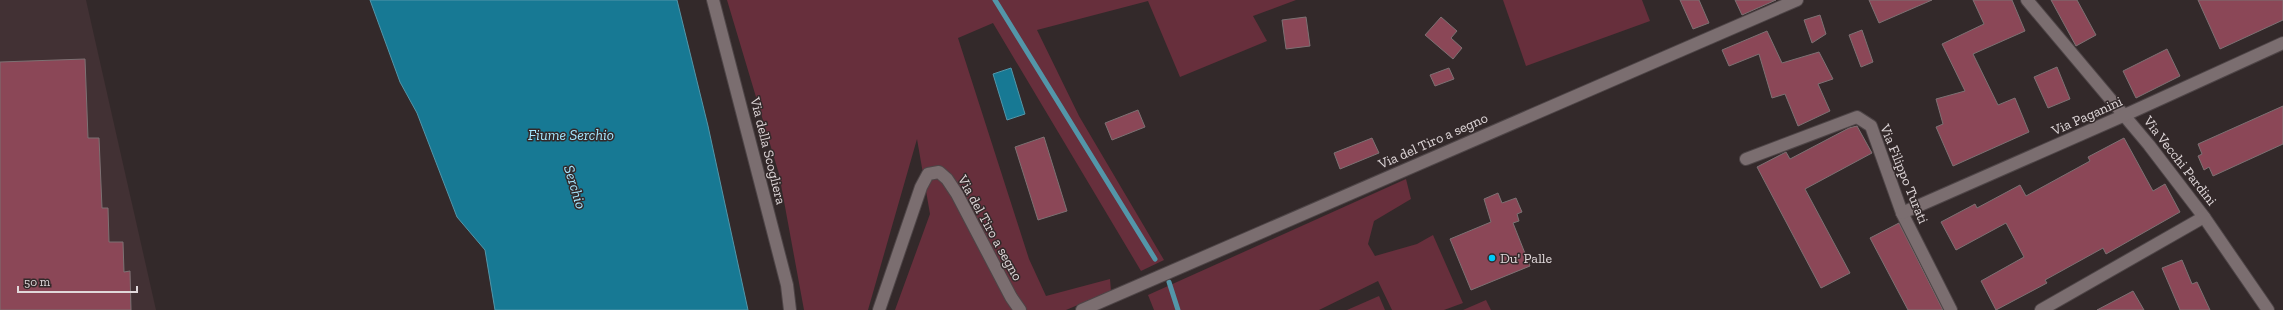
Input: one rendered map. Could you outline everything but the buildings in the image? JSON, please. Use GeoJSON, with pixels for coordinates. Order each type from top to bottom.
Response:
{"type":"FeatureCollection","features":[{"type":"Feature","properties":{"kind":"street","name":"Via della Scogliera"},"geometry":{"type":"LineString","coordinates":[[713,0],[786,285],[790,310]]}},
{"type":"Feature","properties":{"kind":"street","name":"Via del Tiro a segno"},"geometry":{"type":"LineString","coordinates":[[1082,310],[1797,0]]}},
{"type":"Feature","properties":{"kind":"street","name":"Via Vecchi Pardini"},"geometry":{"type":"LineString","coordinates":[[2028,0],[2125,115],[2204,217],[2266,309]]}},
{"type":"Feature","properties":{"kind":"street","name":"Via Paganini"},"geometry":{"type":"LineString","coordinates":[[1902,213],[2125,115],[2283,43]]}},
{"type":"Feature","properties":{"kind":"street","name":"Via Filippo Turati"},"geometry":{"type":"LineString","coordinates":[[1746,159],[1857,117],[1871,126],[1902,213],[1951,310]]}},
{"type":"Feature","properties":{"kind":"street","name":"Via del Tiro a segno"},"geometry":{"type":"LineString","coordinates":[[879,310],[921,187],[928,174],[939,172],[947,179],[957,194],[1011,297],[1020,310]]}},
{"type":"Feature","properties":{"kind":"street"},"geometry":{"type":"LineString","coordinates":[[2041,310],[2204,217]]}},
{"type":"Feature","properties":{"kind":"shaded area"},"geometry":{"type":"Polygon","coordinates":[[[0,0],[86,0],[156,310],[0,310],[0,0]]]}},
{"type":"Feature","properties":{"kind":"shaded area"},"geometry":{"type":"Polygon","coordinates":[[[727,0],[1296,0],[1253,16],[1267,41],[1180,77],[1148,1],[1037,30],[1079,116],[1164,260],[1141,271],[993,23],[958,38],[1029,259],[1046,296],[1110,279],[1111,291],[1066,310],[895,310],[930,214],[917,139],[868,310],[804,310],[779,174],[727,0]]]}},
{"type":"Feature","properties":{"kind":"shaded area"},"geometry":{"type":"Polygon","coordinates":[[[1503,0],[1642,0],[1650,21],[1526,66],[1503,0]]]}},
{"type":"Feature","properties":{"kind":"shaded area"},"geometry":{"type":"Polygon","coordinates":[[[1406,179],[1411,199],[1374,221],[1368,244],[1375,256],[1417,244],[1433,235],[1463,303],[1444,310],[1392,310],[1378,281],[1319,310],[1154,310],[1148,295],[1406,179]]]}},
{"type":"Feature","properties":{"kind":"shaded area"},"geometry":{"type":"Polygon","coordinates":[[[1379,296],[1385,310],[1347,310],[1379,296]]]}},
{"type":"Feature","properties":{"kind":"shaded area"},"geometry":{"type":"Polygon","coordinates":[[[1486,300],[1491,310],[1463,310],[1486,300]]]}},
{"type":"Feature","properties":{"kind":"water","name":"Fiume Serchio"},"geometry":{"type":"Polygon","coordinates":[[[370,0],[677,0],[708,126],[748,310],[495,310],[485,250],[457,217],[417,113],[400,82],[370,0]]]}},
{"type":"Feature","properties":{"kind":"water"},"geometry":{"type":"Polygon","coordinates":[[[1011,68],[1025,114],[1007,120],[993,74],[1011,68]]]}},
{"type":"Feature","properties":{"kind":"waterway"},"geometry":{"type":"LineString","coordinates":[[995,0],[1155,259]]}},
{"type":"Feature","properties":{"kind":"waterway"},"geometry":{"type":"LineString","coordinates":[[1169,282],[1178,310]]}},
{"type":"Feature","properties":{"kind":"place","name":"Du' Palle"},"geometry":{"type":"Point","coordinates":[1492,258]}},
{"type":"Feature","properties":{"kind":"water label","name":"Serchio"},"geometry":{"type":"Point","coordinates":[575,187]}}]}
